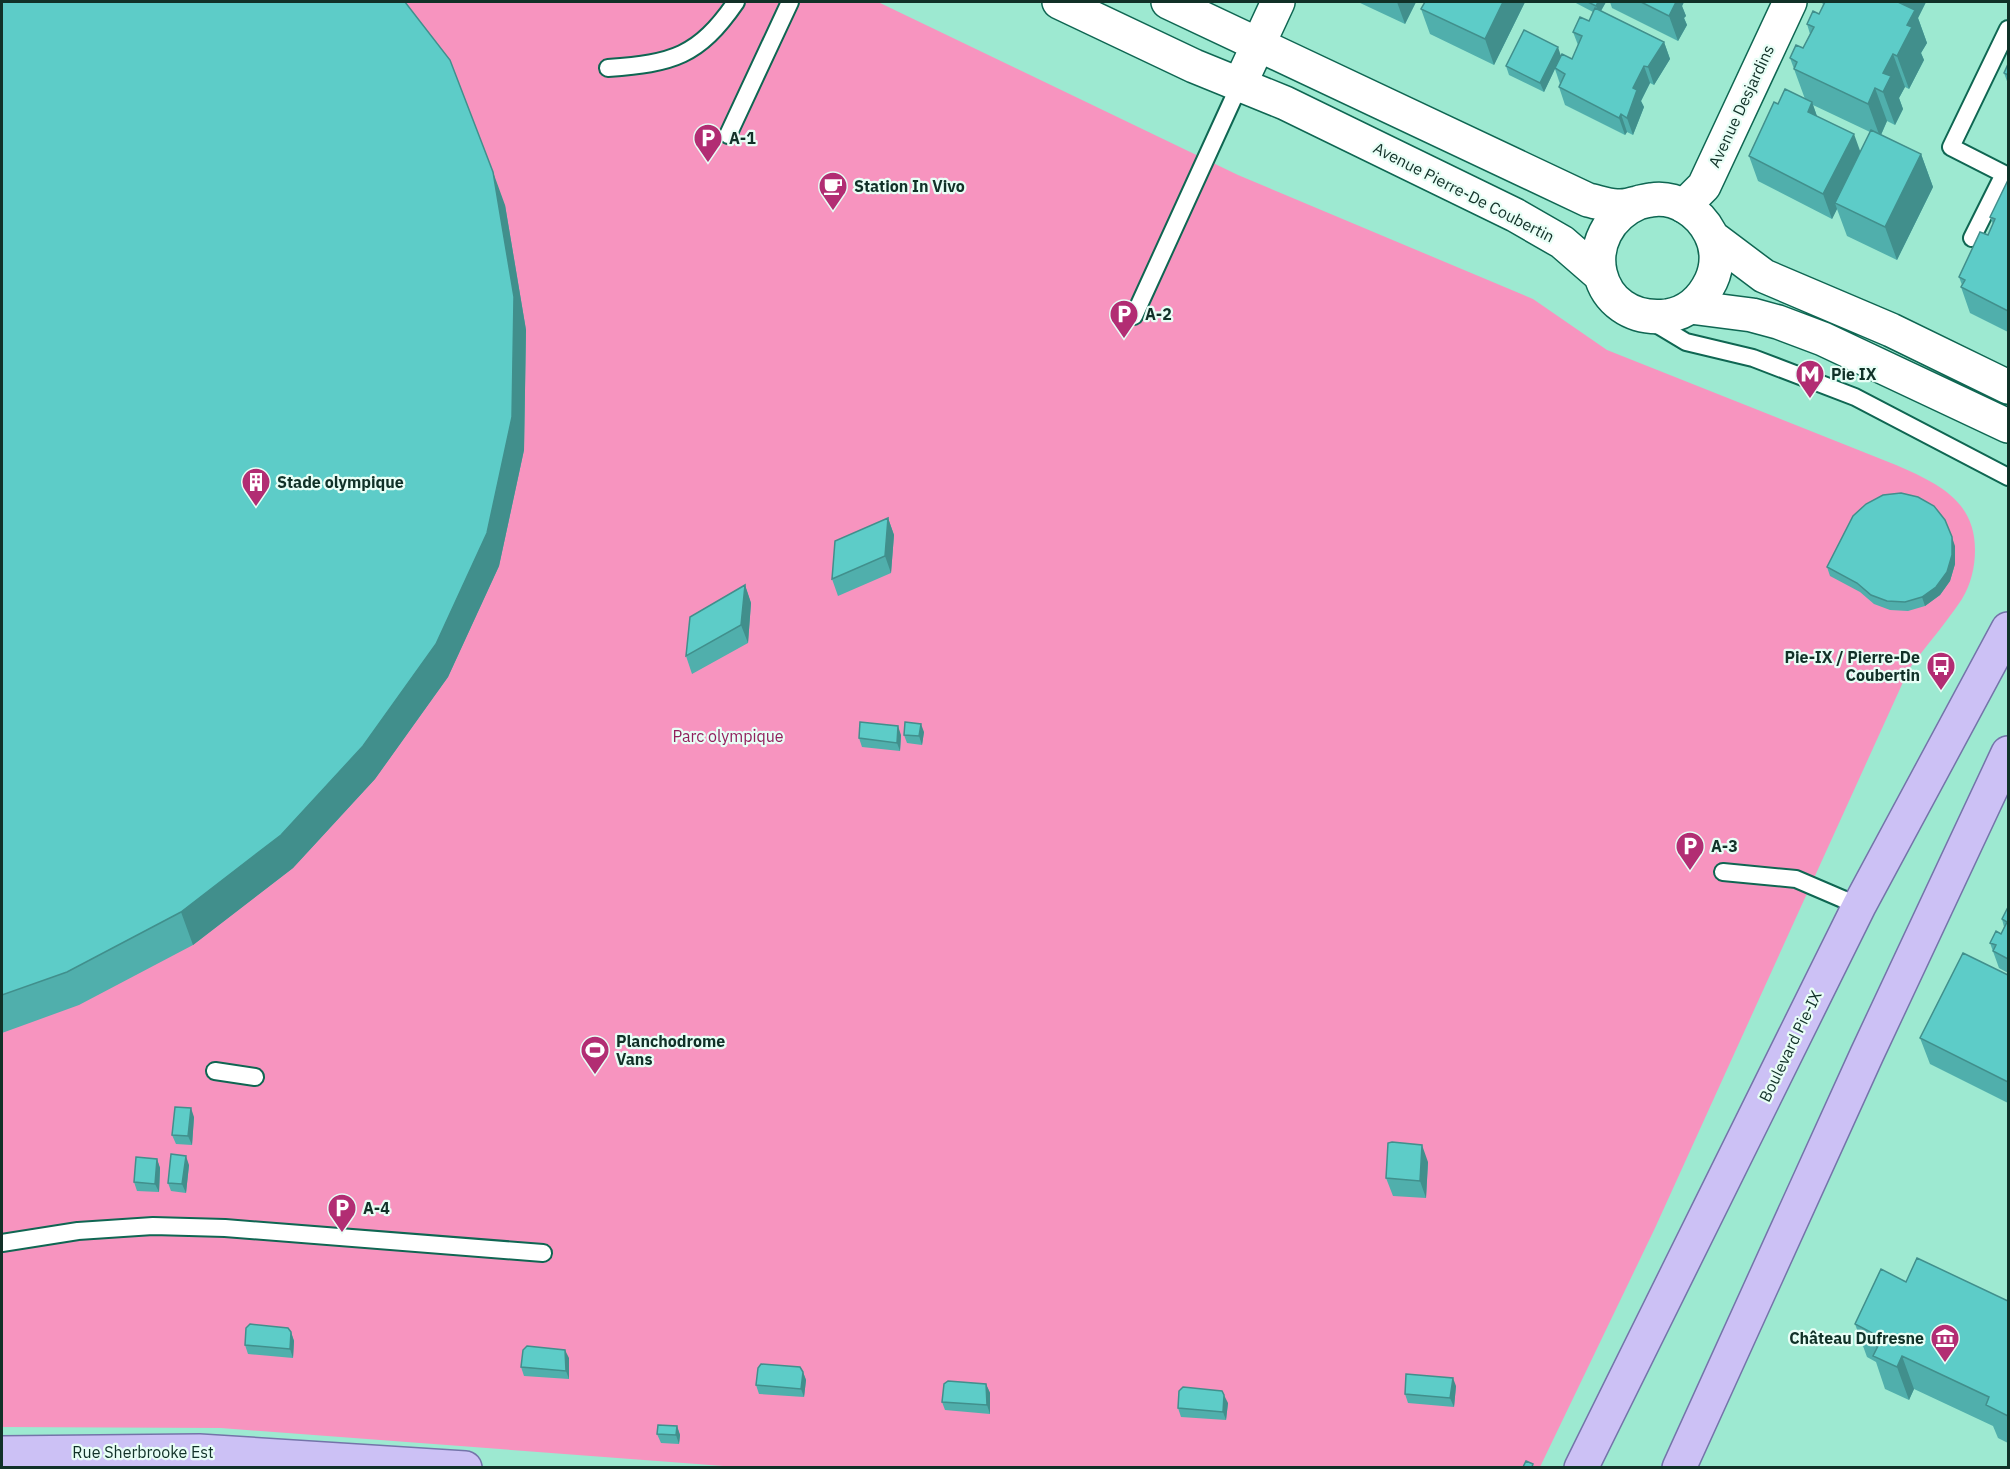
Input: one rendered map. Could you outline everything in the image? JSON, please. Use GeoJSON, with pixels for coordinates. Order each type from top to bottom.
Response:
{"type":"FeatureCollection","features":[{"type":"Feature","properties":{"kind":"main road","name":"Boulevard Pie-IX"},"geometry":{"type":"LineString","coordinates":[[1581,1467],[1859,906],[2008,629]]}},
{"type":"Feature","properties":{"kind":"main road"},"geometry":{"type":"LineString","coordinates":[[1679,1467],[1872,1043],[2008,753]]}},
{"type":"Feature","properties":{"kind":"main road","name":"Rue Sherbrooke Est"},"geometry":{"type":"LineString","coordinates":[[2,1453],[199,1451],[465,1467]]}},
{"type":"Feature","properties":{"kind":"street","name":"Avenue Pierre-De Coubertin"},"geometry":{"type":"LineString","coordinates":[[1059,2],[1239,86],[1285,103],[1536,226],[1562,242],[1600,275]]}},
{"type":"Feature","properties":{"kind":"street"},"geometry":{"type":"LineString","coordinates":[[1168,2],[1588,200],[1619,206],[1640,202],[1656,199],[1684,206],[1701,220],[1712,237],[1716,249],[1714,274],[1699,301],[1673,315],[1642,315],[1619,304],[1610,294],[1600,275],[1598,252],[1607,227],[1626,207],[1640,202]]}},
{"type":"Feature","properties":{"kind":"street"},"geometry":{"type":"LineString","coordinates":[[1239,86],[1278,2]]}},
{"type":"Feature","properties":{"kind":"street","name":"Avenue Desjardins"},"geometry":{"type":"LineString","coordinates":[[1684,206],[1704,186],[1790,2]]}},
{"type":"Feature","properties":{"kind":"street"},"geometry":{"type":"LineString","coordinates":[[1712,237],[1764,276],[1891,330],[2008,387]]}},
{"type":"Feature","properties":{"kind":"street"},"geometry":{"type":"LineString","coordinates":[[1690,307],[1752,315],[1823,339],[2008,426]]}},
{"type":"Feature","properties":{"kind":"lane"},"geometry":{"type":"LineString","coordinates":[[608,69],[655,65],[691,51],[716,30],[736,2]]}},
{"type":"Feature","properties":{"kind":"lane"},"geometry":{"type":"LineString","coordinates":[[728,135],[790,2]]}},
{"type":"Feature","properties":{"kind":"lane"},"geometry":{"type":"LineString","coordinates":[[1972,238],[2006,175],[1952,147],[2008,29]]}},
{"type":"Feature","properties":{"kind":"lane"},"geometry":{"type":"LineString","coordinates":[[1134,315],[1239,86]]}},
{"type":"Feature","properties":{"kind":"lane"},"geometry":{"type":"LineString","coordinates":[[1642,315],[1686,342],[1753,357],[1855,397],[2008,477]]}},
{"type":"Feature","properties":{"kind":"lane"},"geometry":{"type":"LineString","coordinates":[[1723,872],[1796,879],[1859,906]]}},
{"type":"Feature","properties":{"kind":"lane"},"geometry":{"type":"LineString","coordinates":[[215,1071],[255,1077]]}},
{"type":"Feature","properties":{"kind":"lane"},"geometry":{"type":"LineString","coordinates":[[2,1243],[78,1232],[153,1226],[225,1228],[543,1252]]}},
{"type":"Feature","properties":{"kind":"green space","name":"Parc olympique"},"geometry":{"type":"Polygon","coordinates":[[[2,2],[878,2],[1238,175],[1533,299],[1607,350],[1896,465],[1926,479],[1951,496],[1961,506],[1973,533],[1974,563],[1968,587],[1956,608],[1909,669],[1655,1228],[1540,1467],[750,1468],[221,1428],[2,1427],[2,2]]]}},
{"type":"Feature","properties":{"kind":"building","name":"Stade olympique"},"geometry":{"type":"Polygon","coordinates":[[[2,2],[405,2],[450,60],[493,172],[514,297],[512,417],[487,533],[436,644],[363,746],[281,835],[181,912],[67,972],[2,995],[2,2]]]}},
{"type":"Feature","properties":{"kind":"building"},"geometry":{"type":"Polygon","coordinates":[[[1425,2],[1503,2],[1485,39],[1421,9],[1425,2]]]}},
{"type":"Feature","properties":{"kind":"building"},"geometry":{"type":"Polygon","coordinates":[[[1641,2],[1676,2],[1669,16],[1641,2]]]}},
{"type":"Feature","properties":{"kind":"building"},"geometry":{"type":"Polygon","coordinates":[[[1825,2],[1898,2],[1915,10],[1907,25],[1912,27],[1897,56],[1893,54],[1883,73],[1891,76],[1883,92],[1875,88],[1868,104],[1794,69],[1797,62],[1790,58],[1796,45],[1803,48],[1814,27],[1807,24],[1813,11],[1819,14],[1825,2]]]}},
{"type":"Feature","properties":{"kind":"building"},"geometry":{"type":"Polygon","coordinates":[[[1595,8],[1664,42],[1648,67],[1644,66],[1633,88],[1637,90],[1627,118],[1621,114],[1619,118],[1559,87],[1565,74],[1555,68],[1562,54],[1572,59],[1582,36],[1573,32],[1580,17],[1589,21],[1595,8]]]}},
{"type":"Feature","properties":{"kind":"building"},"geometry":{"type":"Polygon","coordinates":[[[1524,30],[1558,47],[1540,83],[1506,66],[1524,30]]]}},
{"type":"Feature","properties":{"kind":"building"},"geometry":{"type":"Polygon","coordinates":[[[1785,89],[1812,102],[1808,112],[1854,134],[1823,194],[1749,156],[1774,102],[1778,104],[1785,89]]]}},
{"type":"Feature","properties":{"kind":"building"},"geometry":{"type":"Polygon","coordinates":[[[1871,130],[1921,154],[1885,227],[1835,203],[1871,130]]]}},
{"type":"Feature","properties":{"kind":"building"},"geometry":{"type":"Polygon","coordinates":[[[2008,180],[2008,311],[1961,287],[1965,280],[1959,277],[1980,232],[1988,235],[1995,219],[1990,217],[2008,180]]]}},
{"type":"Feature","properties":{"kind":"building"},"geometry":{"type":"Polygon","coordinates":[[[1901,493],[1918,497],[1934,506],[1945,520],[1952,537],[1952,555],[1947,572],[1936,587],[1922,597],[1905,602],[1887,601],[1871,595],[1857,583],[1827,567],[1853,516],[1866,504],[1883,495],[1901,493]]]}},
{"type":"Feature","properties":{"kind":"building"},"geometry":{"type":"Polygon","coordinates":[[[888,518],[885,556],[832,579],[835,541],[888,518]]]}},
{"type":"Feature","properties":{"kind":"building"},"geometry":{"type":"Polygon","coordinates":[[[745,585],[741,625],[686,656],[690,617],[745,585]]]}},
{"type":"Feature","properties":{"kind":"building"},"geometry":{"type":"Polygon","coordinates":[[[860,722],[898,726],[897,743],[859,738],[860,722]]]}},
{"type":"Feature","properties":{"kind":"building"},"geometry":{"type":"Polygon","coordinates":[[[905,722],[921,724],[919,736],[904,735],[905,722]]]}},
{"type":"Feature","properties":{"kind":"building"},"geometry":{"type":"Polygon","coordinates":[[[2007,909],[2008,959],[1993,951],[1996,945],[1990,943],[1996,931],[2001,934],[2007,922],[2002,919],[2007,909]]]}},
{"type":"Feature","properties":{"kind":"building"},"geometry":{"type":"Polygon","coordinates":[[[1963,953],[2008,975],[2008,1082],[1920,1038],[1963,953]]]}},
{"type":"Feature","properties":{"kind":"building"},"geometry":{"type":"Polygon","coordinates":[[[175,1107],[191,1108],[188,1136],[172,1135],[175,1107]]]}},
{"type":"Feature","properties":{"kind":"building"},"geometry":{"type":"Polygon","coordinates":[[[1388,1143],[1422,1145],[1420,1181],[1386,1178],[1388,1143]]]}},
{"type":"Feature","properties":{"kind":"building"},"geometry":{"type":"Polygon","coordinates":[[[171,1154],[186,1156],[182,1184],[168,1183],[171,1154]]]}},
{"type":"Feature","properties":{"kind":"building"},"geometry":{"type":"Polygon","coordinates":[[[136,1157],[157,1159],[155,1184],[134,1182],[136,1157]]]}},
{"type":"Feature","properties":{"kind":"building","name":"Château Dufresne"},"geometry":{"type":"Polygon","coordinates":[[[1917,1258],[2008,1301],[2008,1416],[1986,1405],[1989,1397],[1902,1356],[1897,1367],[1873,1356],[1882,1338],[1855,1324],[1881,1269],[1906,1282],[1917,1258]]]}},
{"type":"Feature","properties":{"kind":"building"},"geometry":{"type":"Polygon","coordinates":[[[250,1324],[288,1328],[291,1332],[290,1349],[245,1345],[246,1328],[250,1324]]]}},
{"type":"Feature","properties":{"kind":"building"},"geometry":{"type":"Polygon","coordinates":[[[527,1346],[565,1350],[566,1371],[521,1367],[523,1350],[527,1346]]]}},
{"type":"Feature","properties":{"kind":"building"},"geometry":{"type":"Polygon","coordinates":[[[761,1364],[800,1367],[803,1372],[801,1389],[756,1385],[758,1368],[761,1364]]]}},
{"type":"Feature","properties":{"kind":"building"},"geometry":{"type":"Polygon","coordinates":[[[1406,1374],[1453,1378],[1450,1398],[1405,1394],[1406,1374]]]}},
{"type":"Feature","properties":{"kind":"building"},"geometry":{"type":"Polygon","coordinates":[[[948,1381],[986,1384],[987,1405],[942,1402],[944,1384],[948,1381]]]}},
{"type":"Feature","properties":{"kind":"building"},"geometry":{"type":"Polygon","coordinates":[[[1183,1387],[1222,1391],[1224,1395],[1223,1412],[1178,1408],[1179,1391],[1183,1387]]]}},
{"type":"Feature","properties":{"kind":"building"},"geometry":{"type":"Polygon","coordinates":[[[658,1425],[677,1426],[676,1435],[657,1434],[658,1425]]]}},
{"type":"Feature","properties":{"kind":"building"},"geometry":{"type":"Polygon","coordinates":[[[1526,1461],[1533,1464],[1532,1467],[1523,1467],[1526,1461]]]}},
{"type":"Feature","properties":{"kind":"place","name":"A-1"},"geometry":{"type":"Point","coordinates":[708,164]}},
{"type":"Feature","properties":{"kind":"place","name":"Station In Vivo"},"geometry":{"type":"Point","coordinates":[833,212]}},
{"type":"Feature","properties":{"kind":"place","name":"A-2"},"geometry":{"type":"Point","coordinates":[1124,340]}},
{"type":"Feature","properties":{"kind":"place","name":"Pie IX"},"geometry":{"type":"Point","coordinates":[1810,400]}},
{"type":"Feature","properties":{"kind":"place","name":"Stade olympique"},"geometry":{"type":"Point","coordinates":[256,508]}},
{"type":"Feature","properties":{"kind":"place","name":"Pie-IX / Pierre-De Coubertin"},"geometry":{"type":"Point","coordinates":[1941,692]}},
{"type":"Feature","properties":{"kind":"place","name":"A-3"},"geometry":{"type":"Point","coordinates":[1690,872]}},
{"type":"Feature","properties":{"kind":"place","name":"Planchodrome Vans"},"geometry":{"type":"Point","coordinates":[595,1076]}},
{"type":"Feature","properties":{"kind":"place","name":"A-4"},"geometry":{"type":"Point","coordinates":[342,1234]}},
{"type":"Feature","properties":{"kind":"place","name":"Château Dufresne"},"geometry":{"type":"Point","coordinates":[1945,1364]}}]}
